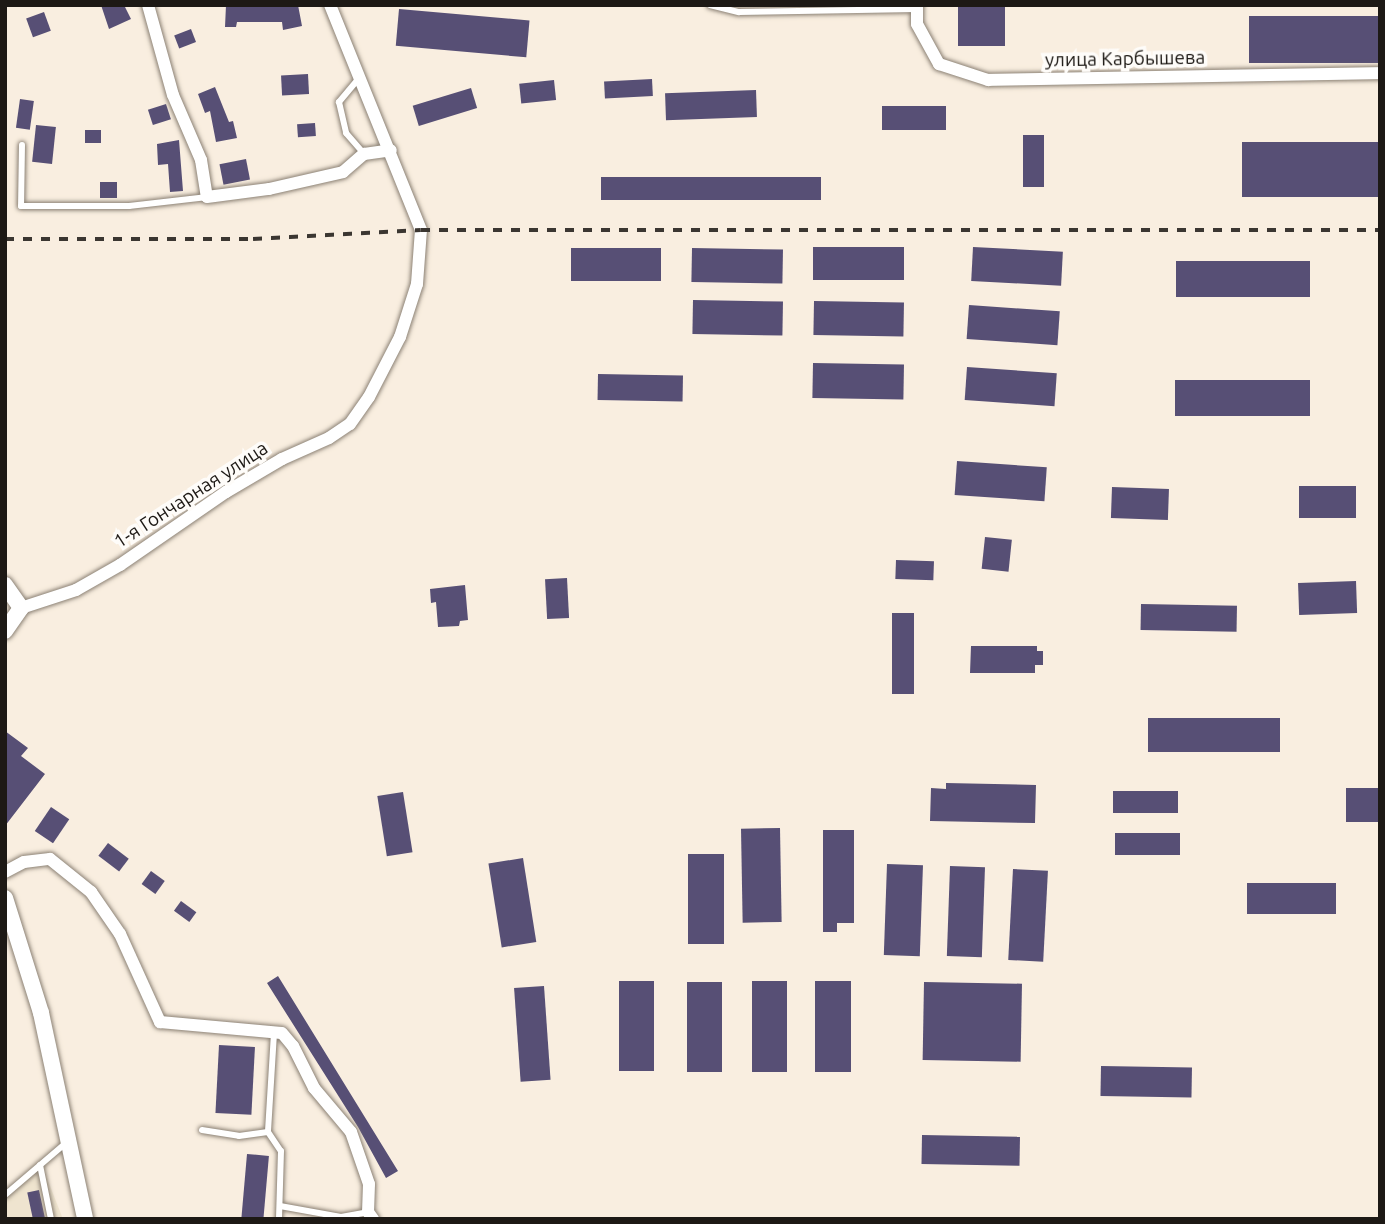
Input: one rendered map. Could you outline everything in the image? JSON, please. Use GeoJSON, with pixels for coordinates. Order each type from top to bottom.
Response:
{"type":"FeatureCollection","features":[{"type":"Feature","properties":{"kind":"street"},"geometry":{"type":"LineString","coordinates":[[148,5],[173,95],[201,160],[207,197],[269,189],[344,172],[364,154],[391,150]]}},
{"type":"Feature","properties":{"kind":"street","name":"1-я Гончарная улица"},"geometry":{"type":"LineString","coordinates":[[21,608],[76,590],[120,565],[226,492],[282,459],[329,439],[350,424],[369,397],[400,337],[417,284],[421,259],[421,230],[391,150],[330,5]]}},
{"type":"Feature","properties":{"kind":"street","name":"улица Карбышева"},"geometry":{"type":"LineString","coordinates":[[917,7],[917,24],[939,64],[988,80],[1380,73]]}},
{"type":"Feature","properties":{"kind":"street"},"geometry":{"type":"LineString","coordinates":[[5,585],[21,608],[5,631]]}},
{"type":"Feature","properties":{"kind":"street"},"geometry":{"type":"LineString","coordinates":[[5,872],[24,862],[50,859],[91,892],[120,934],[160,1022],[282,1032],[293,1046],[314,1088],[351,1132],[369,1184],[370,1215]]}},
{"type":"Feature","properties":{"kind":"street"},"geometry":{"type":"LineString","coordinates":[[5,898],[41,1013],[85,1219]]}},
{"type":"Feature","properties":{"kind":"lane"},"geometry":{"type":"LineString","coordinates":[[710,5],[739,12],[917,7]]}},
{"type":"Feature","properties":{"kind":"lane"},"geometry":{"type":"LineString","coordinates":[[360,77],[338,102],[346,133],[364,154]]}},
{"type":"Feature","properties":{"kind":"lane"},"geometry":{"type":"LineString","coordinates":[[22,145],[21,206],[129,206],[207,197]]}},
{"type":"Feature","properties":{"kind":"lane"},"geometry":{"type":"LineString","coordinates":[[275,1031],[268,1132],[281,1151],[279,1219]]}},
{"type":"Feature","properties":{"kind":"lane"},"geometry":{"type":"LineString","coordinates":[[202,1130],[239,1136],[268,1132]]}},
{"type":"Feature","properties":{"kind":"lane"},"geometry":{"type":"LineString","coordinates":[[5,1195],[69,1140]]}},
{"type":"Feature","properties":{"kind":"lane"},"geometry":{"type":"LineString","coordinates":[[40,1165],[51,1219]]}},
{"type":"Feature","properties":{"kind":"lane"},"geometry":{"type":"LineString","coordinates":[[280,1206],[341,1217],[370,1215]]}},
{"type":"Feature","properties":{"kind":"shaded area"},"geometry":{"type":"Polygon","coordinates":[[[41,1163],[63,1219],[5,1219],[5,1195],[41,1163]]]}},
{"type":"Feature","properties":{"kind":"building"},"geometry":{"type":"Polygon","coordinates":[[[101,5],[124,5],[131,19],[109,29],[101,5]]]}},
{"type":"Feature","properties":{"kind":"building"},"geometry":{"type":"Polygon","coordinates":[[[226,5],[298,5],[302,26],[283,30],[282,22],[237,22],[236,27],[225,27],[226,5]]]}},
{"type":"Feature","properties":{"kind":"building"},"geometry":{"type":"Polygon","coordinates":[[[958,5],[1005,5],[1005,46],[958,46],[958,5]]]}},
{"type":"Feature","properties":{"kind":"building"},"geometry":{"type":"Polygon","coordinates":[[[399,9],[530,20],[526,57],[396,46],[399,9]]]}},
{"type":"Feature","properties":{"kind":"building"},"geometry":{"type":"Polygon","coordinates":[[[44,12],[51,31],[33,37],[26,18],[44,12]]]}},
{"type":"Feature","properties":{"kind":"building"},"geometry":{"type":"Polygon","coordinates":[[[1249,16],[1380,16],[1380,63],[1249,63],[1249,16]]]}},
{"type":"Feature","properties":{"kind":"building"},"geometry":{"type":"Polygon","coordinates":[[[191,29],[196,42],[179,49],[174,35],[191,29]]]}},
{"type":"Feature","properties":{"kind":"building"},"geometry":{"type":"Polygon","coordinates":[[[308,74],[309,94],[282,95],[281,75],[308,74]]]}},
{"type":"Feature","properties":{"kind":"building"},"geometry":{"type":"Polygon","coordinates":[[[652,79],[653,96],[605,98],[604,82],[652,79]]]}},
{"type":"Feature","properties":{"kind":"building"},"geometry":{"type":"Polygon","coordinates":[[[554,80],[556,100],[521,104],[519,84],[554,80]]]}},
{"type":"Feature","properties":{"kind":"building"},"geometry":{"type":"Polygon","coordinates":[[[215,87],[229,122],[233,121],[237,138],[216,142],[210,111],[205,113],[198,94],[215,87]]]}},
{"type":"Feature","properties":{"kind":"building"},"geometry":{"type":"Polygon","coordinates":[[[471,88],[477,108],[419,126],[413,106],[471,88]]]}},
{"type":"Feature","properties":{"kind":"building"},"geometry":{"type":"Polygon","coordinates":[[[756,90],[757,117],[666,120],[665,93],[756,90]]]}},
{"type":"Feature","properties":{"kind":"building"},"geometry":{"type":"Polygon","coordinates":[[[20,99],[34,101],[30,130],[16,128],[20,99]]]}},
{"type":"Feature","properties":{"kind":"building"},"geometry":{"type":"Polygon","coordinates":[[[166,104],[171,119],[153,125],[148,110],[166,104]]]}},
{"type":"Feature","properties":{"kind":"building"},"geometry":{"type":"Polygon","coordinates":[[[882,106],[946,106],[946,130],[882,130],[882,106]]]}},
{"type":"Feature","properties":{"kind":"building"},"geometry":{"type":"Polygon","coordinates":[[[315,123],[316,136],[298,137],[297,124],[315,123]]]}},
{"type":"Feature","properties":{"kind":"building"},"geometry":{"type":"Polygon","coordinates":[[[36,125],[56,127],[52,164],[32,162],[36,125]]]}},
{"type":"Feature","properties":{"kind":"building"},"geometry":{"type":"Polygon","coordinates":[[[85,130],[101,130],[101,143],[85,143],[85,130]]]}},
{"type":"Feature","properties":{"kind":"building"},"geometry":{"type":"Polygon","coordinates":[[[1023,135],[1044,135],[1044,187],[1023,187],[1023,135]]]}},
{"type":"Feature","properties":{"kind":"building"},"geometry":{"type":"Polygon","coordinates":[[[179,140],[183,191],[170,192],[168,164],[158,165],[157,144],[179,140]]]}},
{"type":"Feature","properties":{"kind":"building"},"geometry":{"type":"Polygon","coordinates":[[[1242,142],[1380,142],[1380,197],[1242,197],[1242,142]]]}},
{"type":"Feature","properties":{"kind":"building"},"geometry":{"type":"Polygon","coordinates":[[[246,159],[250,180],[224,185],[219,164],[246,159]]]}},
{"type":"Feature","properties":{"kind":"building"},"geometry":{"type":"Polygon","coordinates":[[[601,177],[821,177],[821,200],[601,200],[601,177]]]}},
{"type":"Feature","properties":{"kind":"building"},"geometry":{"type":"Polygon","coordinates":[[[100,182],[117,182],[117,198],[100,198],[100,182]]]}},
{"type":"Feature","properties":{"kind":"building"},"geometry":{"type":"Polygon","coordinates":[[[813,247],[904,247],[904,280],[813,280],[813,247]]]}},
{"type":"Feature","properties":{"kind":"building"},"geometry":{"type":"Polygon","coordinates":[[[973,247],[1063,252],[1061,286],[971,281],[973,247]]]}},
{"type":"Feature","properties":{"kind":"building"},"geometry":{"type":"Polygon","coordinates":[[[571,248],[661,248],[661,281],[571,281],[571,248]]]}},
{"type":"Feature","properties":{"kind":"building"},"geometry":{"type":"Polygon","coordinates":[[[692,248],[783,250],[782,284],[691,282],[692,248]]]}},
{"type":"Feature","properties":{"kind":"building"},"geometry":{"type":"Polygon","coordinates":[[[1176,261],[1310,261],[1310,297],[1176,297],[1176,261]]]}},
{"type":"Feature","properties":{"kind":"building"},"geometry":{"type":"Polygon","coordinates":[[[693,300],[783,302],[782,336],[692,334],[693,300]]]}},
{"type":"Feature","properties":{"kind":"building"},"geometry":{"type":"Polygon","coordinates":[[[814,301],[904,303],[903,337],[813,335],[814,301]]]}},
{"type":"Feature","properties":{"kind":"building"},"geometry":{"type":"Polygon","coordinates":[[[969,305],[1060,311],[1057,345],[967,339],[969,305]]]}},
{"type":"Feature","properties":{"kind":"building"},"geometry":{"type":"Polygon","coordinates":[[[813,363],[904,365],[903,400],[812,398],[813,363]]]}},
{"type":"Feature","properties":{"kind":"building"},"geometry":{"type":"Polygon","coordinates":[[[967,367],[1057,373],[1054,406],[965,400],[967,367]]]}},
{"type":"Feature","properties":{"kind":"building"},"geometry":{"type":"Polygon","coordinates":[[[598,374],[683,375],[683,401],[598,400],[598,374]]]}},
{"type":"Feature","properties":{"kind":"building"},"geometry":{"type":"Polygon","coordinates":[[[1175,380],[1310,380],[1310,416],[1175,416],[1175,380]]]}},
{"type":"Feature","properties":{"kind":"building"},"geometry":{"type":"Polygon","coordinates":[[[957,461],[1047,467],[1044,501],[955,495],[957,461]]]}},
{"type":"Feature","properties":{"kind":"building"},"geometry":{"type":"Polygon","coordinates":[[[1299,486],[1356,486],[1356,518],[1299,518],[1299,486]]]}},
{"type":"Feature","properties":{"kind":"building"},"geometry":{"type":"Polygon","coordinates":[[[1112,487],[1169,489],[1168,520],[1111,518],[1112,487]]]}},
{"type":"Feature","properties":{"kind":"building"},"geometry":{"type":"Polygon","coordinates":[[[985,537],[1012,540],[1009,572],[982,569],[985,537]]]}},
{"type":"Feature","properties":{"kind":"building"},"geometry":{"type":"Polygon","coordinates":[[[896,560],[934,561],[933,580],[895,579],[896,560]]]}},
{"type":"Feature","properties":{"kind":"building"},"geometry":{"type":"Polygon","coordinates":[[[567,578],[569,618],[547,619],[545,579],[567,578]]]}},
{"type":"Feature","properties":{"kind":"building"},"geometry":{"type":"Polygon","coordinates":[[[1356,581],[1357,613],[1299,615],[1298,583],[1356,581]]]}},
{"type":"Feature","properties":{"kind":"building"},"geometry":{"type":"Polygon","coordinates":[[[465,585],[468,620],[460,621],[459,626],[438,627],[436,602],[431,603],[430,589],[465,585]]]}},
{"type":"Feature","properties":{"kind":"building"},"geometry":{"type":"Polygon","coordinates":[[[1141,604],[1237,606],[1237,632],[1141,630],[1141,604]]]}},
{"type":"Feature","properties":{"kind":"building"},"geometry":{"type":"Polygon","coordinates":[[[892,613],[914,613],[914,694],[892,694],[892,613]]]}},
{"type":"Feature","properties":{"kind":"building"},"geometry":{"type":"Polygon","coordinates":[[[971,646],[1037,646],[1037,651],[1043,651],[1043,665],[1035,665],[1035,673],[970,673],[971,646]]]}},
{"type":"Feature","properties":{"kind":"building"},"geometry":{"type":"Polygon","coordinates":[[[1148,718],[1280,718],[1280,752],[1148,752],[1148,718]]]}},
{"type":"Feature","properties":{"kind":"building"},"geometry":{"type":"Polygon","coordinates":[[[5,731],[28,748],[21,756],[45,774],[5,826],[5,731]]]}},
{"type":"Feature","properties":{"kind":"building"},"geometry":{"type":"Polygon","coordinates":[[[946,783],[1036,785],[1035,823],[930,821],[931,788],[946,789],[946,783]]]}},
{"type":"Feature","properties":{"kind":"building"},"geometry":{"type":"Polygon","coordinates":[[[1346,788],[1380,788],[1380,822],[1346,822],[1346,788]]]}},
{"type":"Feature","properties":{"kind":"building"},"geometry":{"type":"Polygon","coordinates":[[[1113,791],[1178,791],[1178,813],[1113,813],[1113,791]]]}},
{"type":"Feature","properties":{"kind":"building"},"geometry":{"type":"Polygon","coordinates":[[[403,792],[413,852],[387,856],[377,796],[403,792]]]}},
{"type":"Feature","properties":{"kind":"building"},"geometry":{"type":"Polygon","coordinates":[[[51,807],[69,819],[53,843],[35,831],[51,807]]]}},
{"type":"Feature","properties":{"kind":"building"},"geometry":{"type":"Polygon","coordinates":[[[780,828],[782,922],[743,923],[741,829],[780,828]]]}},
{"type":"Feature","properties":{"kind":"building"},"geometry":{"type":"Polygon","coordinates":[[[823,830],[854,830],[854,923],[837,923],[837,932],[823,932],[823,830]]]}},
{"type":"Feature","properties":{"kind":"building"},"geometry":{"type":"Polygon","coordinates":[[[1115,833],[1180,833],[1180,855],[1115,855],[1115,833]]]}},
{"type":"Feature","properties":{"kind":"building"},"geometry":{"type":"Polygon","coordinates":[[[108,843],[129,859],[119,871],[98,856],[108,843]]]}},
{"type":"Feature","properties":{"kind":"building"},"geometry":{"type":"Polygon","coordinates":[[[688,854],[724,854],[724,944],[688,944],[688,854]]]}},
{"type":"Feature","properties":{"kind":"building"},"geometry":{"type":"Polygon","coordinates":[[[523,858],[536,942],[502,947],[488,863],[523,858]]]}},
{"type":"Feature","properties":{"kind":"building"},"geometry":{"type":"Polygon","coordinates":[[[887,864],[923,865],[920,956],[884,955],[887,864]]]}},
{"type":"Feature","properties":{"kind":"building"},"geometry":{"type":"Polygon","coordinates":[[[950,866],[985,867],[982,957],[947,956],[950,866]]]}},
{"type":"Feature","properties":{"kind":"building"},"geometry":{"type":"Polygon","coordinates":[[[1013,869],[1048,871],[1043,962],[1008,960],[1013,869]]]}},
{"type":"Feature","properties":{"kind":"building"},"geometry":{"type":"Polygon","coordinates":[[[151,871],[165,881],[155,894],[142,884],[151,871]]]}},
{"type":"Feature","properties":{"kind":"building"},"geometry":{"type":"Polygon","coordinates":[[[1247,883],[1336,883],[1336,914],[1247,914],[1247,883]]]}},
{"type":"Feature","properties":{"kind":"building"},"geometry":{"type":"Polygon","coordinates":[[[181,901],[196,912],[189,922],[174,911],[181,901]]]}},
{"type":"Feature","properties":{"kind":"building"},"geometry":{"type":"Polygon","coordinates":[[[278,976],[398,1171],[386,1178],[358,1127],[267,983],[278,976]]]}},
{"type":"Feature","properties":{"kind":"building"},"geometry":{"type":"Polygon","coordinates":[[[619,981],[654,981],[654,1071],[619,1071],[619,981]]]}},
{"type":"Feature","properties":{"kind":"building"},"geometry":{"type":"Polygon","coordinates":[[[752,981],[787,981],[787,1072],[752,1072],[752,981]]]}},
{"type":"Feature","properties":{"kind":"building"},"geometry":{"type":"Polygon","coordinates":[[[815,981],[851,981],[851,1072],[815,1072],[815,981]]]}},
{"type":"Feature","properties":{"kind":"building"},"geometry":{"type":"Polygon","coordinates":[[[687,982],[722,982],[722,1072],[687,1072],[687,982]]]}},
{"type":"Feature","properties":{"kind":"building"},"geometry":{"type":"Polygon","coordinates":[[[924,982],[1022,984],[1021,1062],[923,1060],[924,982]]]}},
{"type":"Feature","properties":{"kind":"building"},"geometry":{"type":"Polygon","coordinates":[[[544,986],[551,1080],[521,1082],[514,988],[544,986]]]}},
{"type":"Feature","properties":{"kind":"building"},"geometry":{"type":"Polygon","coordinates":[[[219,1045],[255,1047],[251,1115],[215,1113],[219,1045]]]}},
{"type":"Feature","properties":{"kind":"building"},"geometry":{"type":"Polygon","coordinates":[[[1101,1066],[1192,1068],[1191,1098],[1100,1096],[1101,1066]]]}},
{"type":"Feature","properties":{"kind":"building"},"geometry":{"type":"Polygon","coordinates":[[[922,1135],[1020,1137],[1019,1166],[921,1164],[922,1135]]]}},
{"type":"Feature","properties":{"kind":"building"},"geometry":{"type":"Polygon","coordinates":[[[247,1154],[269,1156],[263,1219],[241,1219],[247,1154]]]}},
{"type":"Feature","properties":{"kind":"building"},"geometry":{"type":"Polygon","coordinates":[[[39,1190],[45,1219],[33,1219],[27,1192],[39,1190]]]}},
{"type":"Feature","properties":{"kind":"railway"},"geometry":{"type":"LineString","coordinates":[[5,239],[253,239],[421,230],[1380,230]]}}]}
